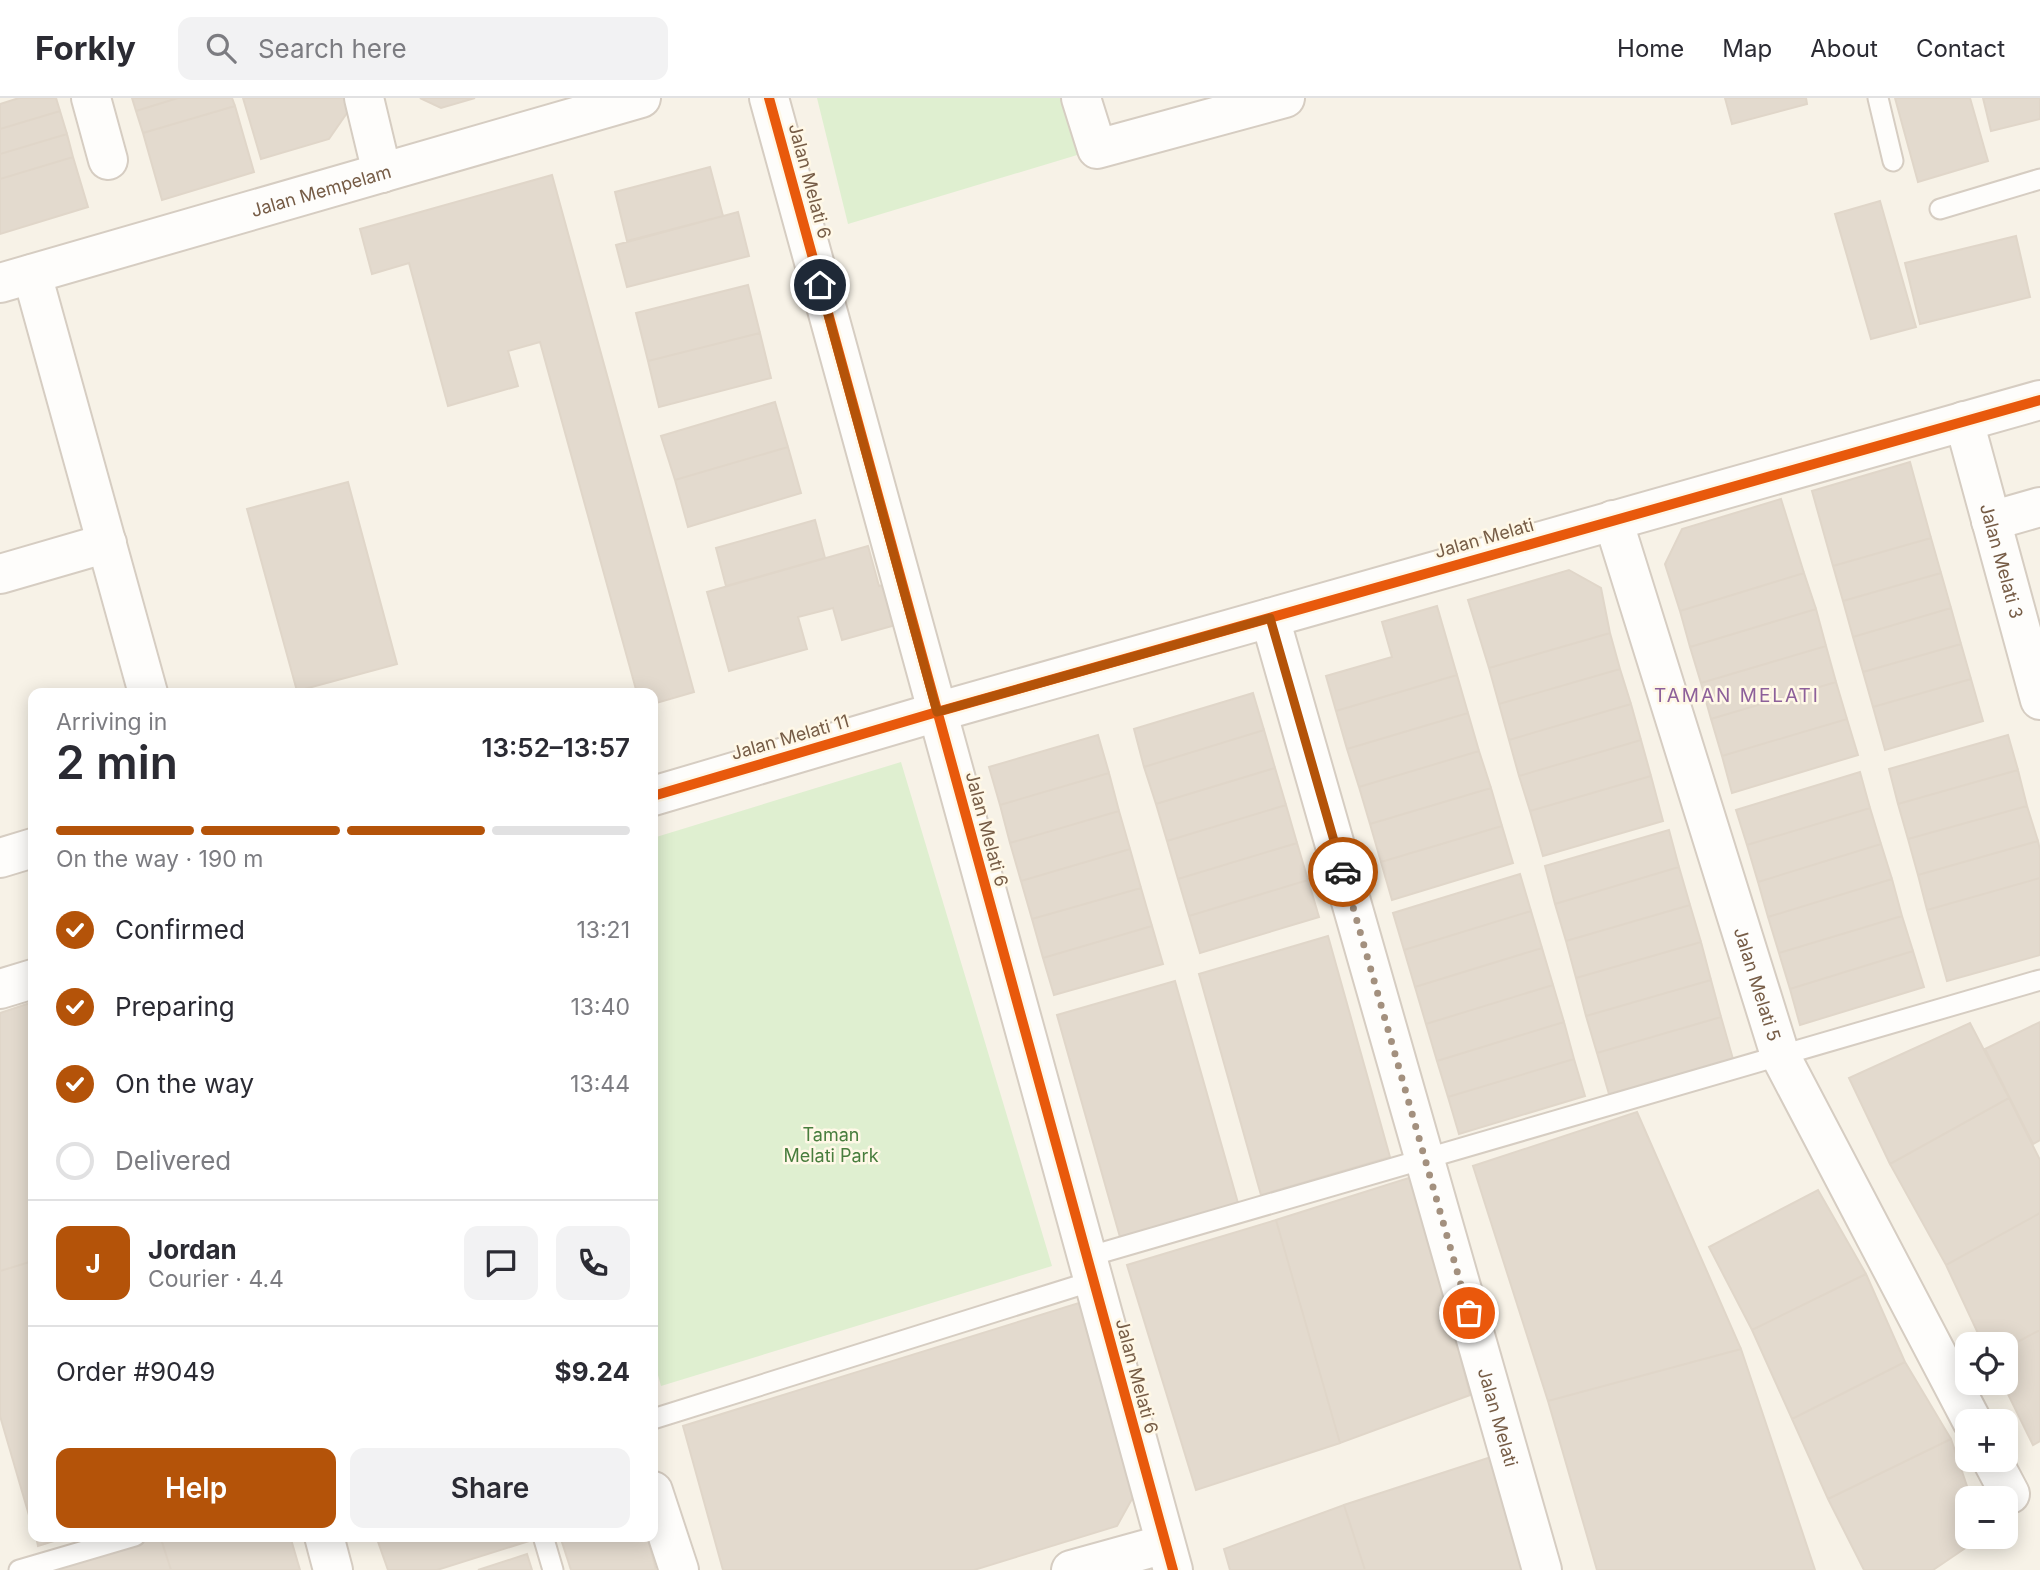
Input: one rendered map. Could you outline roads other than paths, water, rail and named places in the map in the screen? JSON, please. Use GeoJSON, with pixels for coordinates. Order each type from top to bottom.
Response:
{"type":"FeatureCollection","features":[{"type":"Feature","properties":{"kind":"street"},"geometry":{"type":"LineString","coordinates":[[91,98],[108,160]]}},
{"type":"Feature","properties":{"kind":"street"},"geometry":{"type":"LineString","coordinates":[[363,98],[382,173]]}},
{"type":"Feature","properties":{"kind":"street","name":"Jalan Mempelam"},"geometry":{"type":"LineString","coordinates":[[16,278],[641,98]]}},
{"type":"Feature","properties":{"kind":"street","name":"Jalan Melati 6"},"geometry":{"type":"LineString","coordinates":[[769,98],[1169,1557],[1071,1570]]}},
{"type":"Feature","properties":{"kind":"street"},"geometry":{"type":"LineString","coordinates":[[1082,98],[1097,149],[1285,98]]}},
{"type":"Feature","properties":{"kind":"street"},"geometry":{"type":"LineString","coordinates":[[16,278],[107,542],[147,688]]}},
{"type":"Feature","properties":{"kind":"street","name":"Jalan Melati"},"geometry":{"type":"LineString","coordinates":[[937,712],[2040,400]]}},
{"type":"Feature","properties":{"kind":"street","name":"Jalan Melati 3"},"geometry":{"type":"LineString","coordinates":[[1964,421],[2040,701]]}},
{"type":"Feature","properties":{"kind":"street"},"geometry":{"type":"LineString","coordinates":[[1991,522],[2040,507]]}},
{"type":"Feature","properties":{"kind":"street","name":"Jalan Melati 5"},"geometry":{"type":"LineString","coordinates":[[1613,520],[1780,1055],[1966,1409]]}},
{"type":"Feature","properties":{"kind":"street"},"geometry":{"type":"LineString","coordinates":[[0,574],[107,542]]}},
{"type":"Feature","properties":{"kind":"street","name":"Jalan Melati"},"geometry":{"type":"LineString","coordinates":[[1270,618],[1542,1570]]}},
{"type":"Feature","properties":{"kind":"street","name":"Jalan Melati 11"},"geometry":{"type":"LineString","coordinates":[[658,795],[937,712]]}},
{"type":"Feature","properties":{"kind":"street"},"geometry":{"type":"LineString","coordinates":[[0,858],[28,850]]}},
{"type":"Feature","properties":{"kind":"street"},"geometry":{"type":"LineString","coordinates":[[0,989],[28,981]]}},
{"type":"Feature","properties":{"kind":"street"},"geometry":{"type":"LineString","coordinates":[[658,1506],[679,1570]]}},
{"type":"Feature","properties":{"kind":"street"},"geometry":{"type":"LineString","coordinates":[[326,1542],[333,1570]]}},
{"type":"Feature","properties":{"kind":"lane"},"geometry":{"type":"LineString","coordinates":[[1878,98],[1893,161]]}},
{"type":"Feature","properties":{"kind":"lane"},"geometry":{"type":"LineString","coordinates":[[1940,209],[2040,179]]}},
{"type":"Feature","properties":{"kind":"lane"},"geometry":{"type":"LineString","coordinates":[[658,1417],[1090,1269],[1424,1159],[2040,980]]}},
{"type":"Feature","properties":{"kind":"lane"},"geometry":{"type":"LineString","coordinates":[[19,1570],[115,1542]]}},
{"type":"Feature","properties":{"kind":"lane"},"geometry":{"type":"LineString","coordinates":[[545,1542],[553,1570]]}},
{"type":"Feature","properties":{"kind":"district","name":"TAMAN MELATI"},"geometry":{"type":"Point","coordinates":[1737,695]}},
{"type":"Feature","properties":{"kind":"park label","name":"Taman Melati Park"},"geometry":{"type":"Point","coordinates":[831,1144]}}]}
